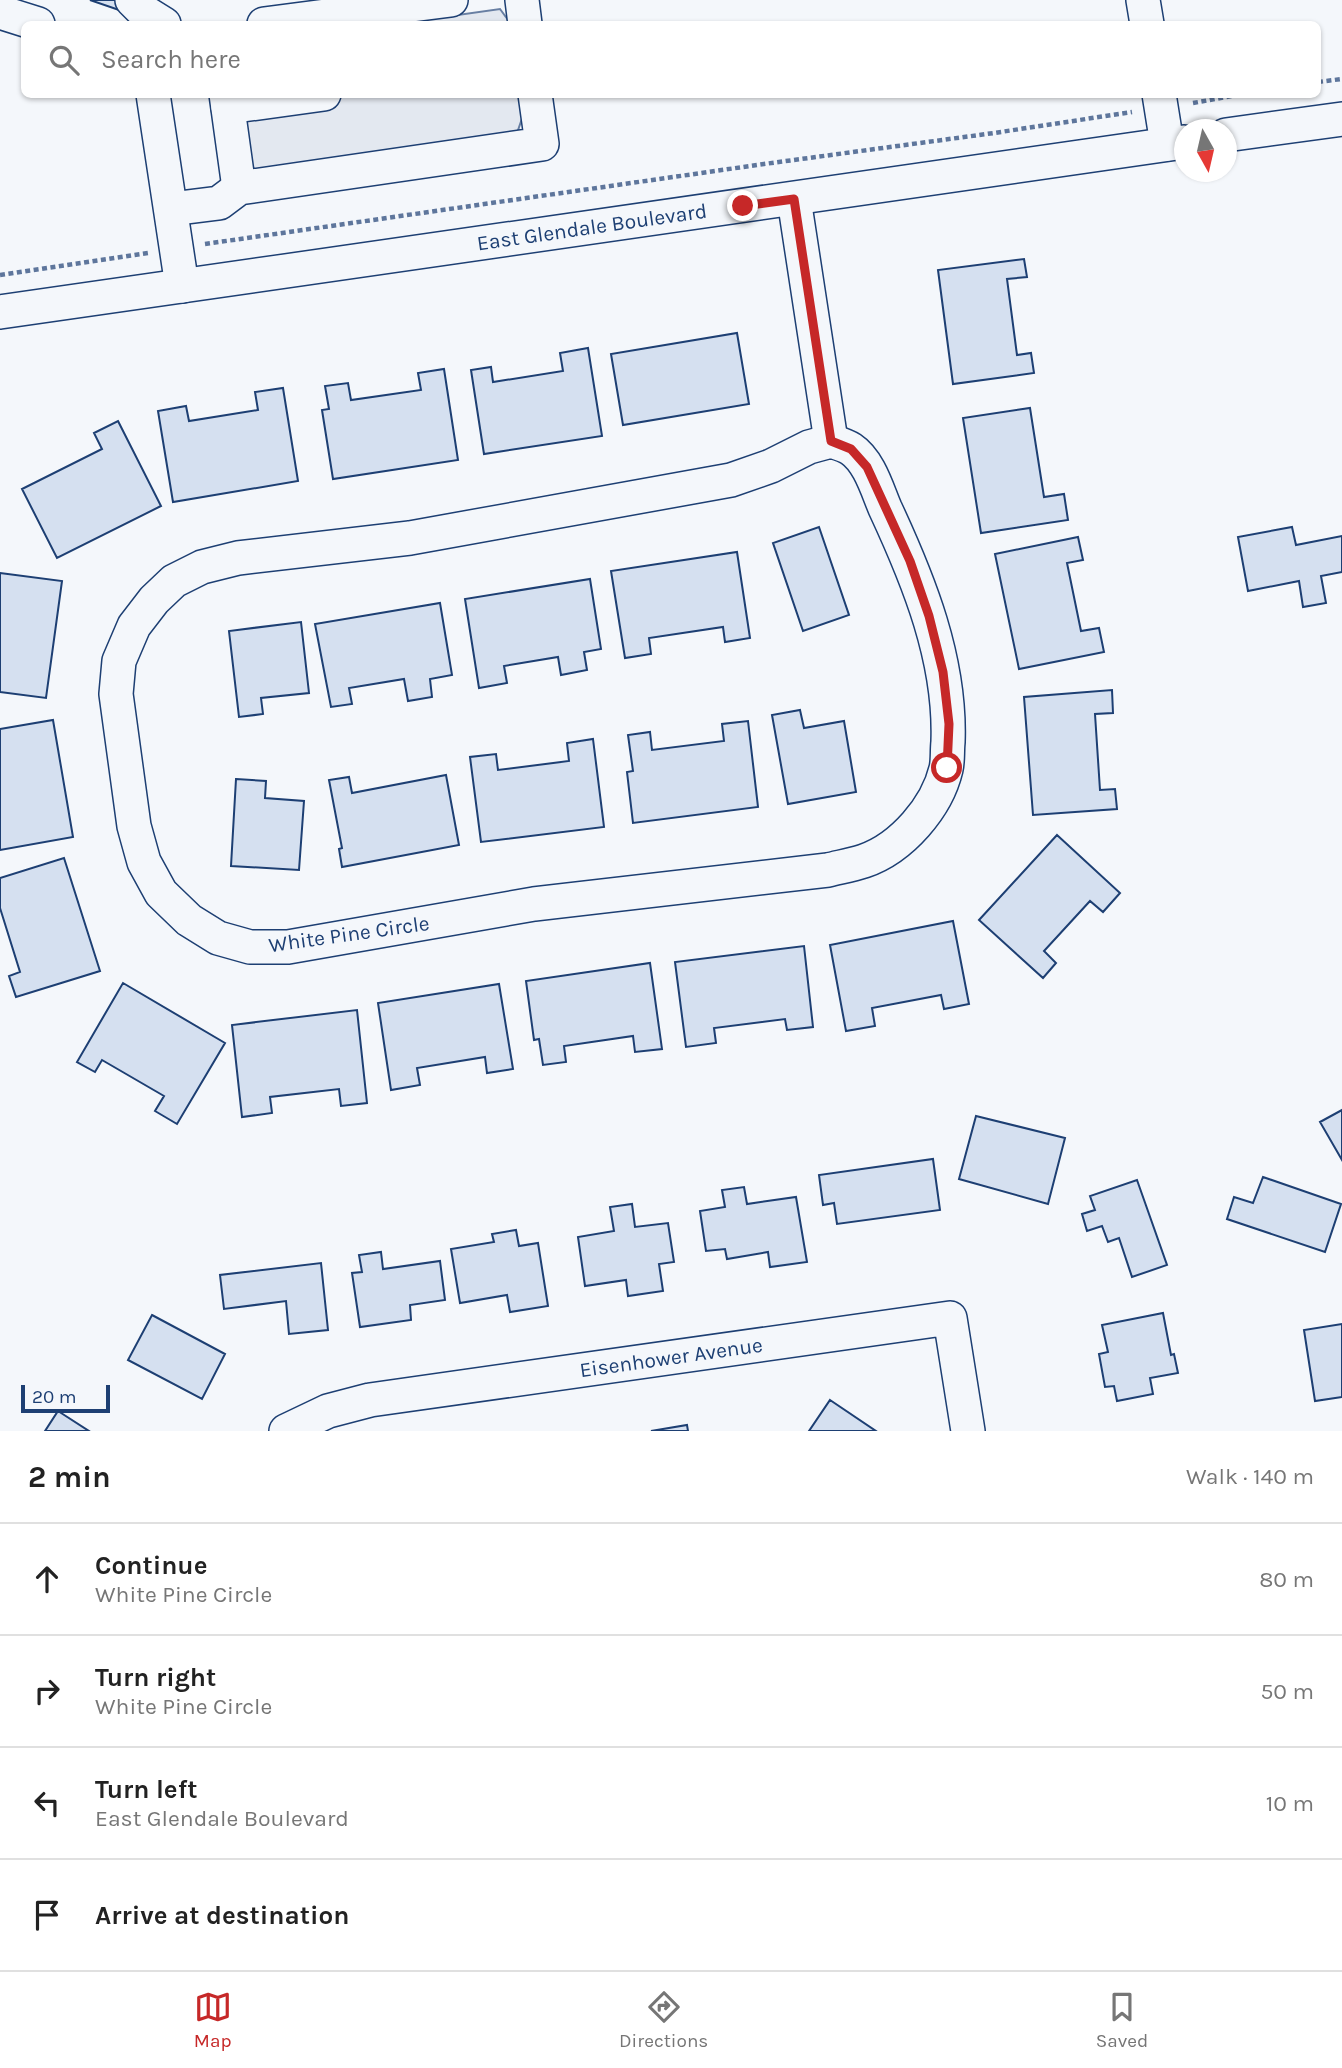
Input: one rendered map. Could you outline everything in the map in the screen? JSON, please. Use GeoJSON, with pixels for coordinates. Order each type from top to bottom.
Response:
{"type":"FeatureCollection","features":[{"type":"Feature","properties":{"kind":"street"},"geometry":{"type":"LineString","coordinates":[[10,0],[0,10],[30,21]]}},
{"type":"Feature","properties":{"kind":"street"},"geometry":{"type":"LineString","coordinates":[[132,0],[159,21]]}},
{"type":"Feature","properties":{"kind":"street"},"geometry":{"type":"LineString","coordinates":[[287,21],[451,0]]}},
{"type":"Feature","properties":{"kind":"street"},"geometry":{"type":"LineString","coordinates":[[522,0],[525,21]]}},
{"type":"Feature","properties":{"kind":"street"},"geometry":{"type":"LineString","coordinates":[[1143,0],[1146,21]]}},
{"type":"Feature","properties":{"kind":"street"},"geometry":{"type":"LineString","coordinates":[[154,98],[182,286]]}},
{"type":"Feature","properties":{"kind":"street"},"geometry":{"type":"LineString","coordinates":[[239,188],[227,101],[269,98]]}},
{"type":"Feature","properties":{"kind":"street"},"geometry":{"type":"LineString","coordinates":[[171,209],[219,203],[239,188],[542,144],[536,98]]}},
{"type":"Feature","properties":{"kind":"street"},"geometry":{"type":"LineString","coordinates":[[1160,101],[1174,138]]}},
{"type":"Feature","properties":{"kind":"street"},"geometry":{"type":"LineString","coordinates":[[1237,134],[1342,119]]}},
{"type":"Feature","properties":{"kind":"street","name":"East Glendale Boulevard"},"geometry":{"type":"LineString","coordinates":[[0,312],[1174,143]]}},
{"type":"Feature","properties":{"kind":"street"},"geometry":{"type":"LineString","coordinates":[[794,199],[831,441]]}},
{"type":"Feature","properties":{"kind":"street","name":"White Pine Circle"},"geometry":{"type":"LineString","coordinates":[[831,441],[851,449],[867,467],[910,561],[929,616],[943,672],[949,724],[947,768],[934,800],[914,827],[888,848],[866,860],[828,870],[534,904],[288,947],[250,947],[218,938],[189,920],[161,893],[144,862],[134,826],[116,694],[119,661],[134,626],[154,600],[174,581],[202,567],[238,558],[410,538],[731,480],[771,466],[809,447],[831,441]]}},
{"type":"Feature","properties":{"kind":"street","name":"Eisenhower Avenue"},"geometry":{"type":"LineString","coordinates":[[286,1431],[328,1411],[370,1400],[950,1318],[968,1431]]}},
{"type":"Feature","properties":{"kind":"path"},"geometry":{"type":"LineString","coordinates":[[1321,82],[1342,79]]}},
{"type":"Feature","properties":{"kind":"path"},"geometry":{"type":"LineString","coordinates":[[0,275],[995,133],[1160,101],[1195,98]]}},
{"type":"Feature","properties":{"kind":"shaded area"},"geometry":{"type":"Polygon","coordinates":[[[500,9],[509,21],[415,21],[500,9]]]}},
{"type":"Feature","properties":{"kind":"shaded area"},"geometry":{"type":"Polygon","coordinates":[[[239,98],[525,98],[526,107],[517,133],[250,171],[239,98]]]}},
{"type":"Feature","properties":{"kind":"building"},"geometry":{"type":"Polygon","coordinates":[[[90,0],[123,0],[119,10],[90,0]]]}},
{"type":"Feature","properties":{"kind":"building"},"geometry":{"type":"Polygon","coordinates":[[[1024,259],[1027,277],[1007,279],[1017,355],[1031,353],[1034,373],[953,384],[938,270],[1024,259]]]}},
{"type":"Feature","properties":{"kind":"building"},"geometry":{"type":"Polygon","coordinates":[[[737,333],[749,404],[623,425],[611,354],[737,333]]]}},
{"type":"Feature","properties":{"kind":"building"},"geometry":{"type":"Polygon","coordinates":[[[588,348],[602,436],[484,454],[471,370],[491,367],[493,382],[563,371],[560,353],[588,348]]]}},
{"type":"Feature","properties":{"kind":"building"},"geometry":{"type":"Polygon","coordinates":[[[444,369],[458,460],[333,479],[322,410],[329,409],[325,386],[348,383],[351,400],[421,390],[418,373],[444,369]]]}},
{"type":"Feature","properties":{"kind":"building"},"geometry":{"type":"Polygon","coordinates":[[[283,388],[298,481],[173,502],[158,411],[186,406],[189,421],[258,410],[255,392],[283,388]]]}},
{"type":"Feature","properties":{"kind":"building"},"geometry":{"type":"Polygon","coordinates":[[[1030,408],[1044,497],[1064,494],[1068,520],[981,533],[963,418],[1030,408]]]}},
{"type":"Feature","properties":{"kind":"building"},"geometry":{"type":"Polygon","coordinates":[[[118,421],[161,506],[57,558],[22,489],[102,449],[94,433],[118,421]]]}},
{"type":"Feature","properties":{"kind":"building"},"geometry":{"type":"Polygon","coordinates":[[[819,527],[849,615],[803,631],[773,543],[819,527]]]}},
{"type":"Feature","properties":{"kind":"building"},"geometry":{"type":"Polygon","coordinates":[[[1292,527],[1296,545],[1342,536],[1342,572],[1321,576],[1326,603],[1303,607],[1299,581],[1248,591],[1238,537],[1292,527]]]}},
{"type":"Feature","properties":{"kind":"building"},"geometry":{"type":"Polygon","coordinates":[[[1078,537],[1083,560],[1067,563],[1081,631],[1099,628],[1104,652],[1019,669],[995,554],[1078,537]]]}},
{"type":"Feature","properties":{"kind":"building"},"geometry":{"type":"Polygon","coordinates":[[[737,552],[750,638],[725,642],[723,627],[649,638],[651,654],[625,658],[611,571],[737,552]]]}},
{"type":"Feature","properties":{"kind":"building"},"geometry":{"type":"Polygon","coordinates":[[[0,573],[62,581],[46,698],[0,692],[0,573]]]}},
{"type":"Feature","properties":{"kind":"building"},"geometry":{"type":"Polygon","coordinates":[[[590,579],[601,649],[584,652],[587,670],[561,675],[558,657],[504,666],[507,683],[479,688],[465,599],[590,579]]]}},
{"type":"Feature","properties":{"kind":"building"},"geometry":{"type":"Polygon","coordinates":[[[440,603],[452,675],[430,679],[432,697],[408,701],[404,679],[349,688],[352,704],[331,707],[315,624],[440,603]]]}},
{"type":"Feature","properties":{"kind":"building"},"geometry":{"type":"Polygon","coordinates":[[[301,622],[309,693],[261,698],[263,714],[239,717],[229,631],[301,622]]]}},
{"type":"Feature","properties":{"kind":"building"},"geometry":{"type":"Polygon","coordinates":[[[1112,690],[1113,713],[1095,714],[1100,790],[1115,789],[1117,809],[1033,815],[1024,697],[1112,690]]]}},
{"type":"Feature","properties":{"kind":"building"},"geometry":{"type":"Polygon","coordinates":[[[800,710],[804,728],[844,721],[856,792],[788,804],[772,715],[800,710]]]}},
{"type":"Feature","properties":{"kind":"building"},"geometry":{"type":"Polygon","coordinates":[[[53,720],[73,837],[0,850],[0,729],[53,720]]]}},
{"type":"Feature","properties":{"kind":"building"},"geometry":{"type":"Polygon","coordinates":[[[748,721],[758,807],[633,823],[627,772],[633,771],[628,735],[650,732],[652,750],[724,741],[722,724],[748,721]]]}},
{"type":"Feature","properties":{"kind":"building"},"geometry":{"type":"Polygon","coordinates":[[[593,739],[604,827],[481,842],[470,757],[496,754],[498,770],[569,761],[567,743],[593,739]]]}},
{"type":"Feature","properties":{"kind":"building"},"geometry":{"type":"Polygon","coordinates":[[[446,775],[459,845],[342,867],[339,849],[342,848],[329,780],[349,777],[352,793],[446,775]]]}},
{"type":"Feature","properties":{"kind":"building"},"geometry":{"type":"Polygon","coordinates":[[[236,779],[266,781],[265,798],[304,801],[299,870],[231,866],[236,779]]]}},
{"type":"Feature","properties":{"kind":"building"},"geometry":{"type":"Polygon","coordinates":[[[1057,835],[1120,893],[1103,912],[1090,901],[1044,951],[1056,963],[1043,978],[979,920],[1057,835]]]}},
{"type":"Feature","properties":{"kind":"building"},"geometry":{"type":"Polygon","coordinates":[[[64,858],[100,971],[16,997],[9,976],[20,972],[0,908],[0,878],[64,858]]]}},
{"type":"Feature","properties":{"kind":"building"},"geometry":{"type":"Polygon","coordinates":[[[953,921],[969,1004],[944,1009],[941,995],[872,1008],[875,1026],[846,1031],[830,945],[953,921]]]}},
{"type":"Feature","properties":{"kind":"building"},"geometry":{"type":"Polygon","coordinates":[[[804,946],[813,1027],[787,1030],[785,1019],[714,1028],[716,1043],[686,1047],[675,962],[804,946]]]}},
{"type":"Feature","properties":{"kind":"building"},"geometry":{"type":"Polygon","coordinates":[[[650,963],[662,1049],[635,1052],[633,1036],[564,1046],[566,1062],[543,1065],[539,1039],[534,1040],[526,981],[650,963]]]}},
{"type":"Feature","properties":{"kind":"building"},"geometry":{"type":"Polygon","coordinates":[[[123,983],[225,1043],[177,1124],[155,1111],[164,1096],[102,1060],[95,1072],[77,1062],[123,983]]]}},
{"type":"Feature","properties":{"kind":"building"},"geometry":{"type":"Polygon","coordinates":[[[499,984],[513,1069],[487,1073],[485,1057],[417,1068],[420,1085],[391,1090],[378,1003],[499,984]]]}},
{"type":"Feature","properties":{"kind":"building"},"geometry":{"type":"Polygon","coordinates":[[[357,1010],[367,1103],[341,1106],[339,1089],[270,1097],[272,1113],[242,1117],[232,1025],[357,1010]]]}},
{"type":"Feature","properties":{"kind":"building"},"geometry":{"type":"Polygon","coordinates":[[[1342,1110],[1342,1160],[1320,1122],[1342,1110]]]}},
{"type":"Feature","properties":{"kind":"building"},"geometry":{"type":"Polygon","coordinates":[[[976,1116],[1065,1138],[1048,1204],[959,1179],[976,1116]]]}},
{"type":"Feature","properties":{"kind":"building"},"geometry":{"type":"Polygon","coordinates":[[[933,1159],[940,1210],[837,1224],[834,1203],[823,1205],[819,1175],[933,1159]]]}},
{"type":"Feature","properties":{"kind":"building"},"geometry":{"type":"Polygon","coordinates":[[[1263,1177],[1341,1204],[1325,1252],[1227,1219],[1234,1197],[1253,1203],[1263,1177]]]}},
{"type":"Feature","properties":{"kind":"building"},"geometry":{"type":"Polygon","coordinates":[[[1137,1180],[1167,1265],[1132,1277],[1119,1238],[1108,1242],[1102,1226],[1087,1231],[1082,1214],[1095,1210],[1090,1196],[1137,1180]]]}},
{"type":"Feature","properties":{"kind":"building"},"geometry":{"type":"Polygon","coordinates":[[[744,1187],[747,1204],[796,1197],[807,1262],[770,1267],[768,1252],[727,1259],[725,1249],[706,1251],[700,1211],[725,1207],[722,1190],[744,1187]]]}},
{"type":"Feature","properties":{"kind":"building"},"geometry":{"type":"Polygon","coordinates":[[[632,1204],[635,1227],[668,1223],[674,1262],[659,1264],[663,1291],[628,1296],[626,1280],[585,1286],[578,1237],[614,1231],[610,1207],[632,1204]]]}},
{"type":"Feature","properties":{"kind":"building"},"geometry":{"type":"Polygon","coordinates":[[[516,1230],[519,1246],[538,1243],[548,1306],[510,1312],[507,1295],[460,1303],[451,1249],[494,1242],[492,1234],[516,1230]]]}},
{"type":"Feature","properties":{"kind":"building"},"geometry":{"type":"Polygon","coordinates":[[[381,1252],[383,1269],[440,1261],[445,1300],[410,1305],[411,1320],[360,1327],[352,1273],[362,1272],[359,1255],[381,1252]]]}},
{"type":"Feature","properties":{"kind":"building"},"geometry":{"type":"Polygon","coordinates":[[[321,1263],[328,1330],[289,1334],[286,1301],[224,1309],[220,1275],[321,1263]]]}},
{"type":"Feature","properties":{"kind":"building"},"geometry":{"type":"Polygon","coordinates":[[[1163,1313],[1171,1355],[1174,1354],[1178,1373],[1150,1378],[1153,1394],[1117,1401],[1114,1386],[1105,1387],[1099,1354],[1108,1352],[1102,1325],[1163,1313]]]}},
{"type":"Feature","properties":{"kind":"building"},"geometry":{"type":"Polygon","coordinates":[[[152,1315],[225,1354],[202,1399],[128,1360],[152,1315]]]}},
{"type":"Feature","properties":{"kind":"building"},"geometry":{"type":"Polygon","coordinates":[[[1342,1324],[1342,1397],[1315,1401],[1304,1330],[1342,1324]]]}},
{"type":"Feature","properties":{"kind":"building"},"geometry":{"type":"Polygon","coordinates":[[[830,1400],[876,1431],[809,1431],[830,1400]]]}},
{"type":"Feature","properties":{"kind":"building"},"geometry":{"type":"Polygon","coordinates":[[[58,1411],[89,1431],[45,1431],[58,1411]]]}},
{"type":"Feature","properties":{"kind":"building"},"geometry":{"type":"Polygon","coordinates":[[[687,1425],[688,1431],[651,1431],[687,1425]]]}},
{"type":"Feature","properties":{"kind":"route"},"geometry":{"type":"LineString","coordinates":[[743,206],[794,199],[831,441],[851,449],[867,467],[910,561],[929,616],[943,672],[949,724],[947,768]]}}]}
